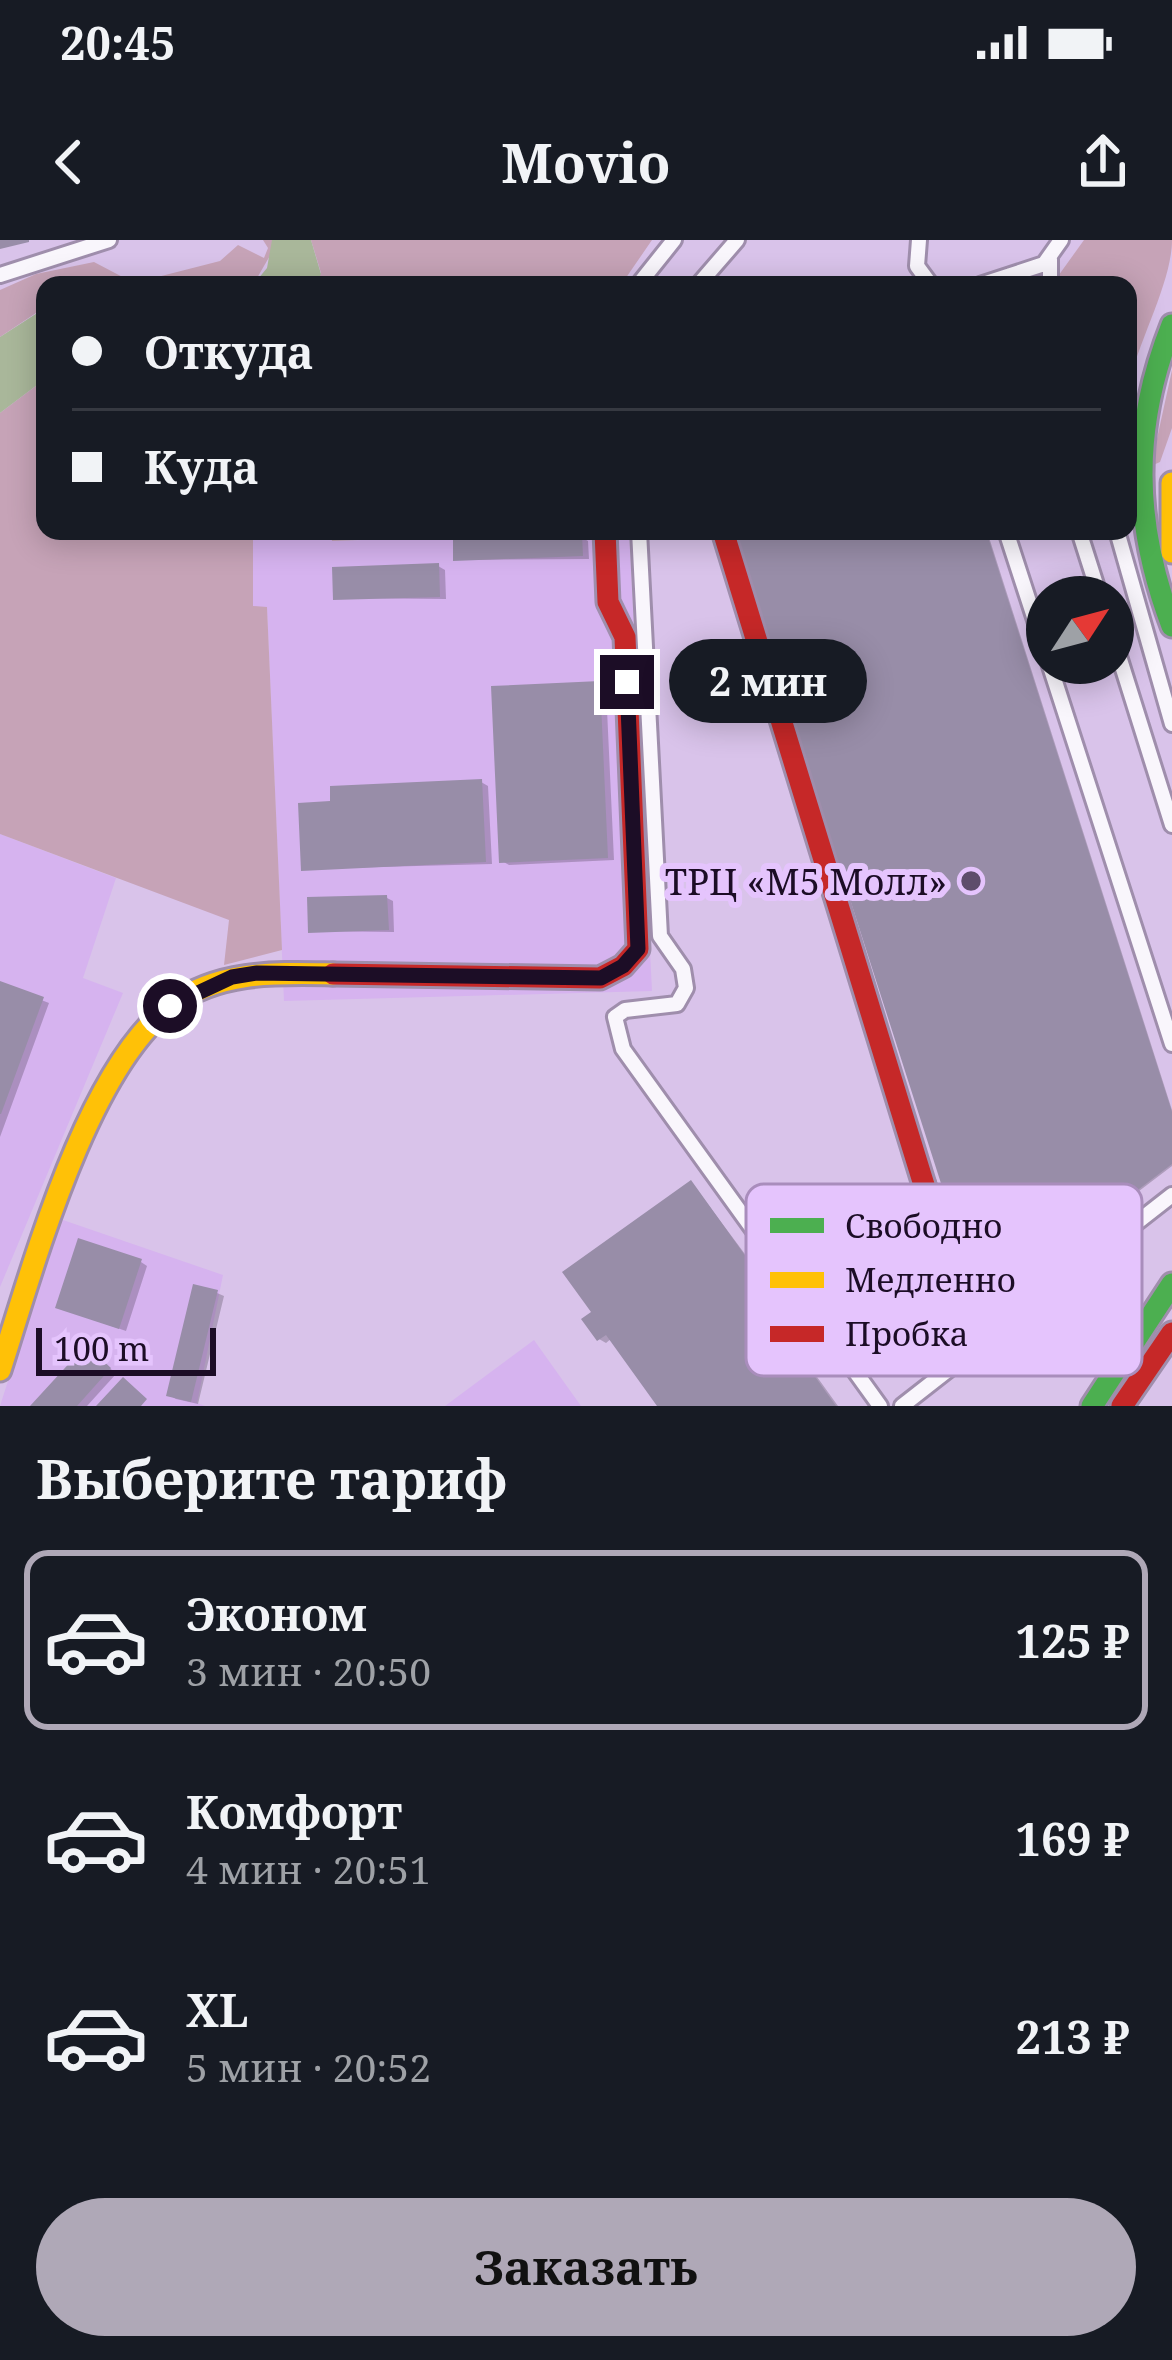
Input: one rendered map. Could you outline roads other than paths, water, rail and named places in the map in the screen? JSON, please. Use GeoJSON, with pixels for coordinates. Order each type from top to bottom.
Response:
{"type":"FeatureCollection","features":[{"type":"Feature","properties":{"kind":"main road"},"geometry":{"type":"LineString","coordinates":[[1172,325],[1149,392],[1137,472],[1145,546],[1172,626]]}},
{"type":"Feature","properties":{"kind":"main road"},"geometry":{"type":"LineString","coordinates":[[1172,483],[1172,552]]}},
{"type":"Feature","properties":{"kind":"main road"},"geometry":{"type":"LineString","coordinates":[[0,1370],[38,1241],[114,1082],[143,1034],[170,1006],[232,977],[257,973],[601,978],[623,966],[638,949],[625,637],[608,602],[605,540]]}},
{"type":"Feature","properties":{"kind":"main road"},"geometry":{"type":"LineString","coordinates":[[726,540],[924,1184]]}},
{"type":"Feature","properties":{"kind":"main road"},"geometry":{"type":"LineString","coordinates":[[1142,1329],[1172,1283]]}},
{"type":"Feature","properties":{"kind":"main road"},"geometry":{"type":"LineString","coordinates":[[1122,1406],[1172,1333]]}},
{"type":"Feature","properties":{"kind":"main road"},"geometry":{"type":"LineString","coordinates":[[1092,1406],[1112,1376]]}},
{"type":"Feature","properties":{"kind":"street"},"geometry":{"type":"LineString","coordinates":[[0,275],[109,240]]}},
{"type":"Feature","properties":{"kind":"street"},"geometry":{"type":"LineString","coordinates":[[645,276],[674,240]]}},
{"type":"Feature","properties":{"kind":"street"},"geometry":{"type":"LineString","coordinates":[[706,276],[737,240]]}},
{"type":"Feature","properties":{"kind":"street"},"geometry":{"type":"LineString","coordinates":[[915,240],[916,258],[925,276]]}},
{"type":"Feature","properties":{"kind":"street"},"geometry":{"type":"LineString","coordinates":[[1010,275],[1060,246]]}},
{"type":"Feature","properties":{"kind":"street"},"geometry":{"type":"LineString","coordinates":[[1052,276],[1060,246]]}},
{"type":"Feature","properties":{"kind":"street"},"geometry":{"type":"LineString","coordinates":[[639,540],[660,936],[682,969],[686,988],[668,1007],[625,1010],[615,1017],[614,1028],[622,1048],[746,1220]]}},
{"type":"Feature","properties":{"kind":"street"},"geometry":{"type":"LineString","coordinates":[[1009,540],[1026,592]]}},
{"type":"Feature","properties":{"kind":"street"},"geometry":{"type":"LineString","coordinates":[[1082,540],[1093,576]]}},
{"type":"Feature","properties":{"kind":"street"},"geometry":{"type":"LineString","coordinates":[[1120,540],[1172,724]]}},
{"type":"Feature","properties":{"kind":"street"},"geometry":{"type":"LineString","coordinates":[[1056,684],[1172,1044]]}},
{"type":"Feature","properties":{"kind":"street"},"geometry":{"type":"LineString","coordinates":[[1128,684],[1172,825]]}},
{"type":"Feature","properties":{"kind":"street"},"geometry":{"type":"LineString","coordinates":[[1142,1218],[1172,1195]]}},
{"type":"Feature","properties":{"kind":"street"},"geometry":{"type":"LineString","coordinates":[[858,1376],[880,1406]]}},
{"type":"Feature","properties":{"kind":"street"},"geometry":{"type":"LineString","coordinates":[[902,1406],[939,1376]]}},
{"type":"Feature","properties":{"kind":"place","name":"ТРЦ «М5 Молл»"},"geometry":{"type":"Point","coordinates":[971,881]}}]}
